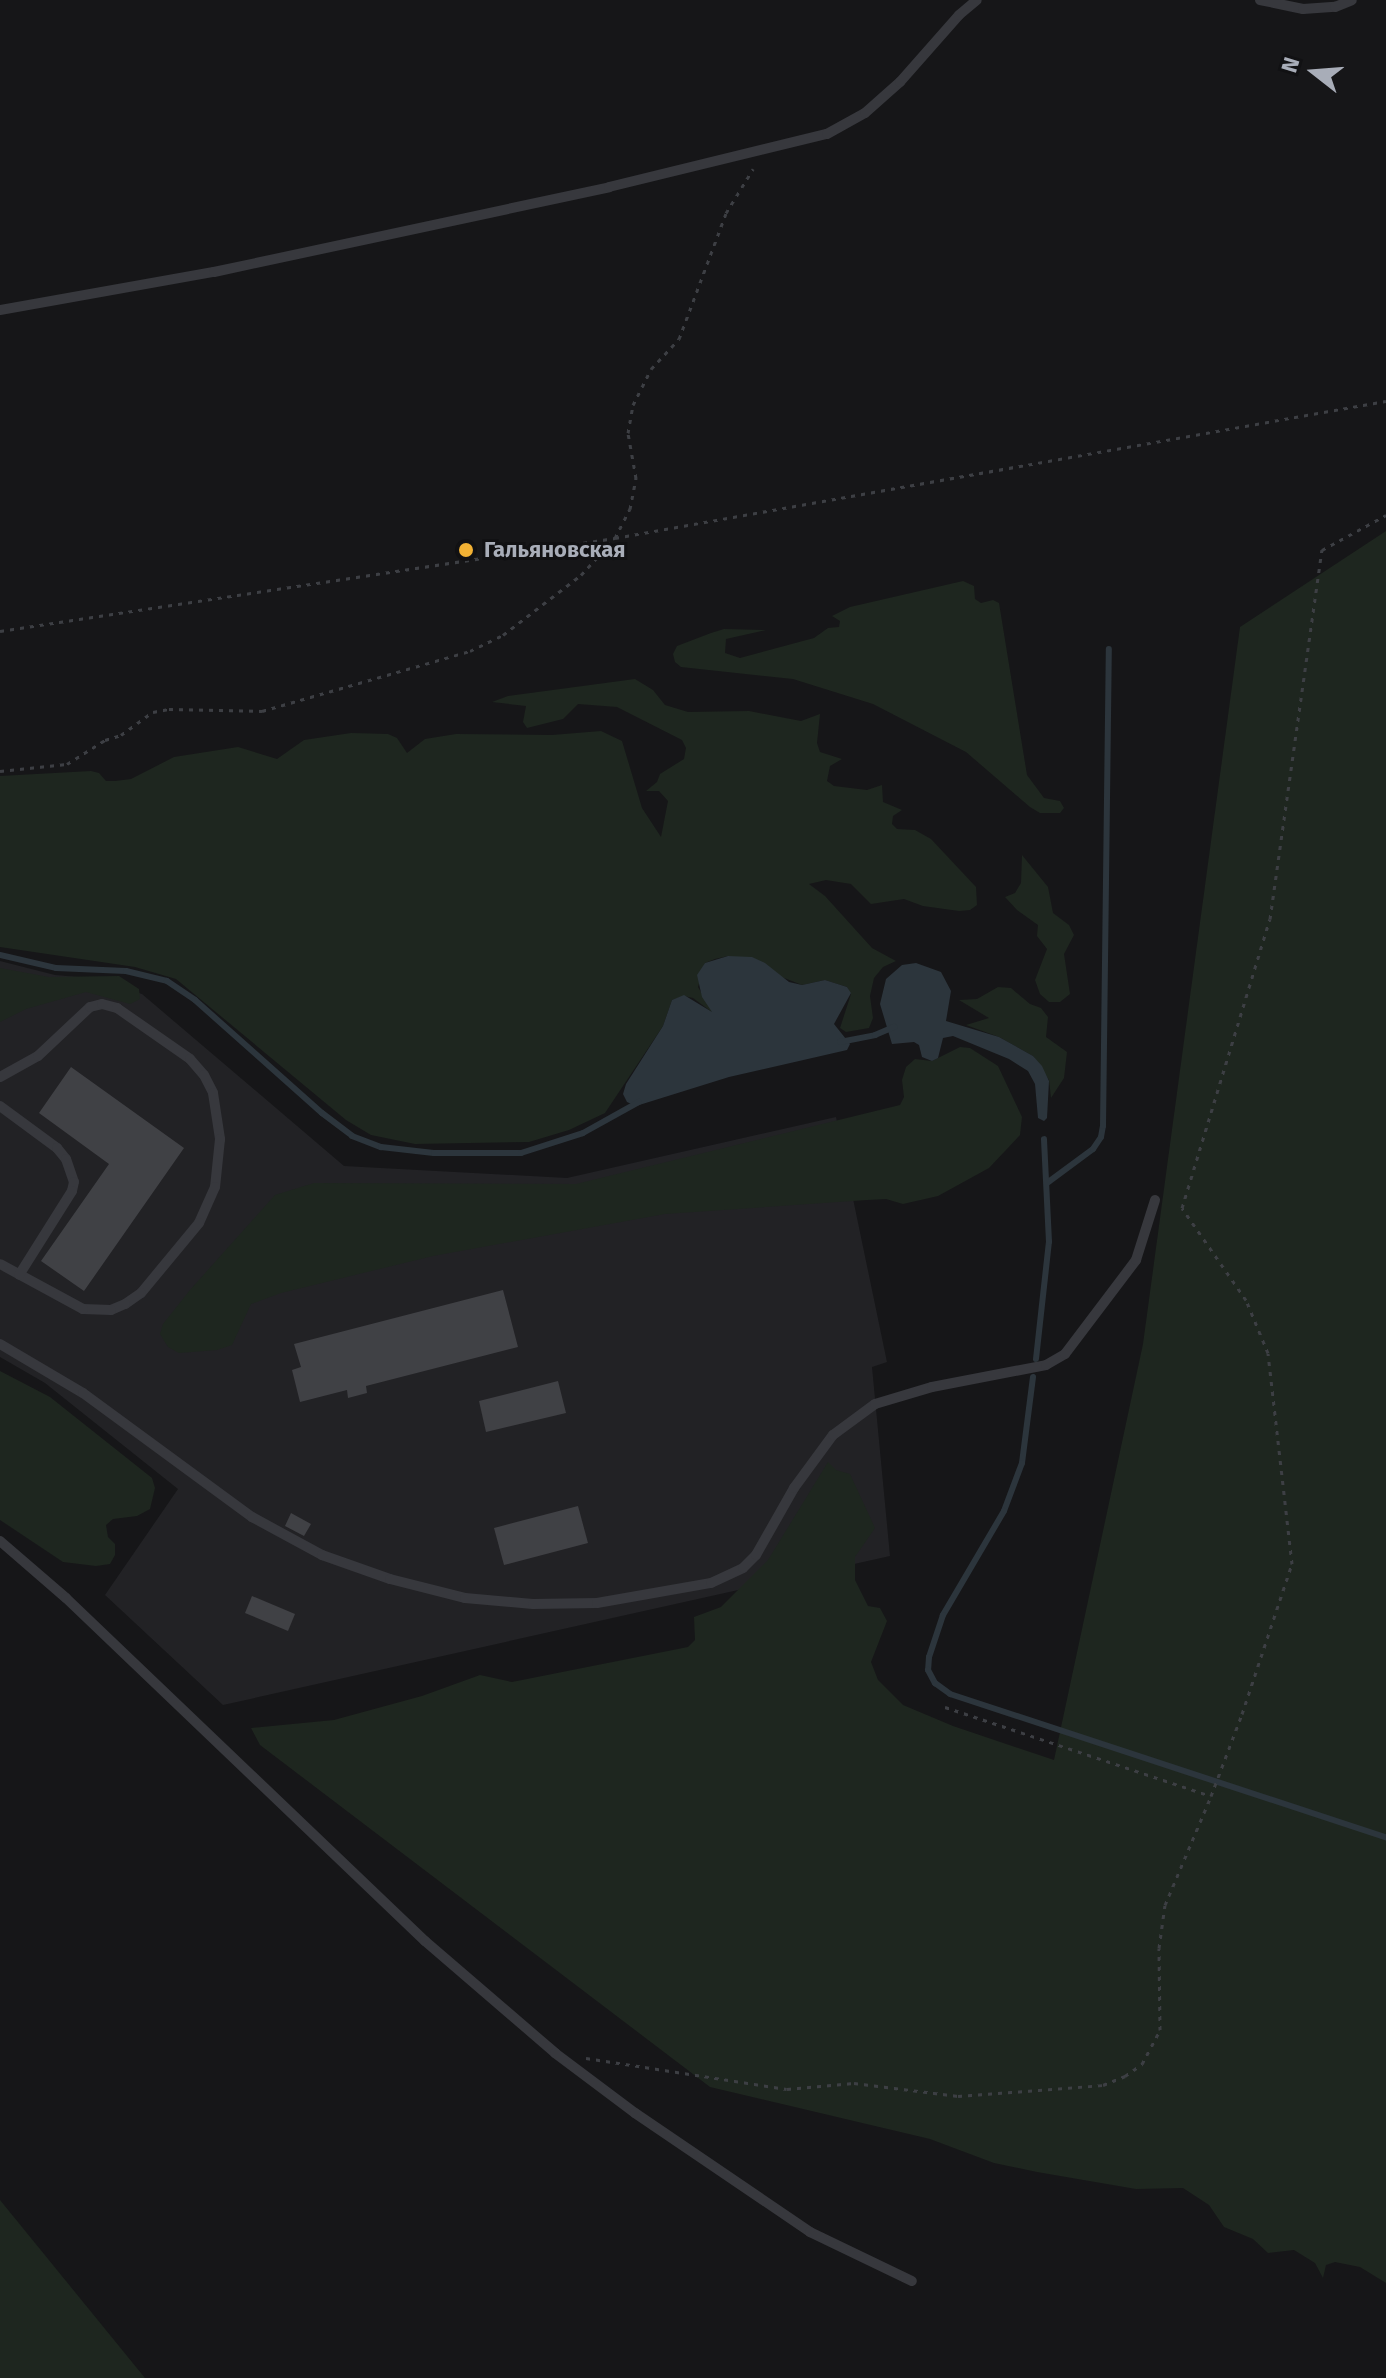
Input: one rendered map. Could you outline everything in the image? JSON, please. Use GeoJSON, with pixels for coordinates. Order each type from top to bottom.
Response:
{"type":"FeatureCollection","features":[{"type":"Feature","properties":{"kind":"lane"},"geometry":{"type":"LineString","coordinates":[[0,310],[229,269],[609,187],[827,134],[865,113],[900,82],[959,15],[977,0]]}},
{"type":"Feature","properties":{"kind":"lane"},"geometry":{"type":"LineString","coordinates":[[1260,0],[1303,9],[1335,7],[1352,0]]}},
{"type":"Feature","properties":{"kind":"lane"},"geometry":{"type":"LineString","coordinates":[[0,1077],[38,1056],[79,1014],[102,1004],[117,1008],[190,1059],[213,1093],[219,1151],[215,1187],[199,1223],[141,1293],[111,1310],[83,1309],[0,1264]]}},
{"type":"Feature","properties":{"kind":"lane"},"geometry":{"type":"LineString","coordinates":[[0,1106],[57,1148],[66,1159],[74,1182],[72,1191],[19,1275]]}},
{"type":"Feature","properties":{"kind":"lane"},"geometry":{"type":"LineString","coordinates":[[0,1344],[83,1393],[252,1517],[322,1555],[390,1579],[465,1598],[533,1604],[597,1603],[711,1583],[743,1568],[756,1555],[794,1488],[833,1435],[875,1404],[932,1387],[1046,1365],[1065,1354],[1136,1260],[1155,1200]]}},
{"type":"Feature","properties":{"kind":"lane"},"geometry":{"type":"LineString","coordinates":[[0,1541],[66,1598],[425,1941],[555,2053],[635,2113],[810,2232],[912,2281]]}},
{"type":"Feature","properties":{"kind":"path"},"geometry":{"type":"LineString","coordinates":[[0,771],[67,764],[105,740],[121,735],[153,712],[262,711],[470,651],[503,635],[581,575],[615,538],[636,493],[635,462],[628,433],[633,405],[651,369],[679,339],[726,213],[765,148]]}},
{"type":"Feature","properties":{"kind":"path"},"geometry":{"type":"LineString","coordinates":[[0,631],[615,538],[1386,401]]}},
{"type":"Feature","properties":{"kind":"path"},"geometry":{"type":"LineString","coordinates":[[583,2057],[787,2089],[854,2083],[958,2096],[1103,2085],[1125,2076],[1142,2064],[1160,2030],[1159,1948],[1165,1905],[1211,1796],[1292,1564],[1268,1353],[1246,1300],[1182,1208],[1270,919],[1322,550],[1386,515]]}},
{"type":"Feature","properties":{"kind":"path"},"geometry":{"type":"LineString","coordinates":[[945,1707],[1211,1796]]}},
{"type":"Feature","properties":{"kind":"shaded area"},"geometry":{"type":"Polygon","coordinates":[[[1386,531],[1386,2283],[1360,2267],[1335,2262],[1326,2265],[1323,2278],[1315,2263],[1294,2250],[1268,2253],[1253,2239],[1224,2227],[1209,2205],[1183,2188],[1136,2189],[994,2163],[930,2139],[710,2087],[260,1745],[251,1728],[334,1720],[422,1696],[480,1675],[512,1682],[688,1647],[695,1640],[694,1617],[721,1607],[768,1560],[828,1462],[836,1470],[850,1474],[875,1528],[855,1557],[855,1580],[868,1606],[880,1608],[887,1621],[871,1662],[878,1680],[903,1705],[953,1726],[1054,1760],[1143,1344],[1240,627],[1386,531]]]}},
{"type":"Feature","properties":{"kind":"shaded area"},"geometry":{"type":"Polygon","coordinates":[[[963,581],[974,586],[975,599],[981,603],[993,600],[999,603],[1027,775],[1044,798],[1060,801],[1064,808],[1060,813],[1040,813],[966,752],[873,704],[793,679],[681,667],[675,662],[673,654],[677,646],[724,629],[766,630],[726,639],[725,653],[740,658],[814,638],[828,628],[839,627],[840,621],[832,616],[850,607],[963,581]]]}},
{"type":"Feature","properties":{"kind":"shaded area"},"geometry":{"type":"Polygon","coordinates":[[[635,679],[653,690],[665,705],[688,712],[749,711],[801,721],[820,714],[817,743],[820,752],[842,759],[830,766],[827,781],[834,786],[867,790],[882,785],[883,802],[902,810],[893,816],[892,824],[897,829],[915,830],[931,839],[976,887],[977,905],[970,910],[959,911],[923,906],[904,899],[871,904],[851,884],[826,880],[809,884],[825,896],[872,948],[896,961],[883,967],[874,978],[870,996],[873,1018],[869,1028],[846,1032],[840,1028],[851,994],[847,987],[825,980],[802,985],[728,956],[715,959],[705,963],[698,987],[713,1013],[693,998],[684,996],[672,1000],[663,1026],[605,1113],[569,1130],[529,1142],[415,1144],[371,1135],[346,1120],[176,979],[135,967],[0,947],[0,776],[91,771],[99,773],[106,781],[115,781],[131,779],[174,757],[238,747],[277,759],[304,740],[351,733],[388,734],[397,738],[407,753],[425,739],[456,734],[552,735],[601,731],[622,741],[642,808],[661,837],[668,801],[659,791],[646,791],[657,782],[660,774],[684,759],[686,748],[682,740],[617,707],[578,704],[563,719],[527,728],[523,722],[526,706],[492,702],[508,696],[635,679]]]}},
{"type":"Feature","properties":{"kind":"shaded area"},"geometry":{"type":"Polygon","coordinates":[[[1022,855],[1048,887],[1053,913],[1069,925],[1074,935],[1064,954],[1070,994],[1060,1002],[1049,1002],[1040,994],[1035,980],[1047,949],[1037,936],[1038,925],[1005,897],[1015,893],[1021,883],[1022,855]]]}},
{"type":"Feature","properties":{"kind":"shaded area"},"geometry":{"type":"Polygon","coordinates":[[[728,956],[752,957],[789,982],[802,985],[825,980],[847,987],[851,993],[834,1024],[850,1044],[847,1050],[729,1077],[636,1106],[627,1102],[623,1094],[626,1084],[663,1026],[672,1000],[684,995],[712,1012],[702,997],[697,975],[705,963],[728,956]]]}},
{"type":"Feature","properties":{"kind":"shaded area"},"geometry":{"type":"Polygon","coordinates":[[[0,961],[55,975],[90,978],[142,994],[344,1166],[567,1178],[836,1117],[887,1362],[872,1367],[890,1556],[223,1705],[105,1595],[178,1489],[45,1383],[0,1357],[0,961]]]}},
{"type":"Feature","properties":{"kind":"shaded area"},"geometry":{"type":"Polygon","coordinates":[[[916,963],[941,972],[951,991],[946,1021],[999,1037],[1033,1056],[1042,1066],[1049,1081],[1047,1118],[1044,1121],[1038,1118],[1035,1084],[1028,1071],[1009,1059],[953,1036],[943,1038],[938,1058],[932,1061],[922,1057],[919,1045],[914,1042],[892,1044],[880,1004],[886,979],[902,965],[916,963]]]}},
{"type":"Feature","properties":{"kind":"shaded area"},"geometry":{"type":"Polygon","coordinates":[[[0,968],[49,977],[119,976],[139,989],[140,999],[130,1004],[86,992],[26,1009],[0,1022],[0,968]]]}},
{"type":"Feature","properties":{"kind":"shaded area"},"geometry":{"type":"Polygon","coordinates":[[[998,987],[1011,988],[1030,1004],[1041,1008],[1048,1017],[1046,1037],[1067,1052],[1064,1078],[1051,1098],[1049,1080],[1033,1056],[999,1037],[966,1025],[989,1018],[959,1000],[977,999],[998,987]]]}},
{"type":"Feature","properties":{"kind":"shaded area"},"geometry":{"type":"Polygon","coordinates":[[[960,1047],[970,1048],[998,1066],[1022,1117],[1020,1135],[989,1168],[938,1196],[903,1204],[886,1199],[665,1214],[433,1256],[281,1293],[251,1304],[232,1345],[217,1350],[179,1353],[168,1347],[160,1334],[163,1324],[190,1290],[275,1195],[314,1183],[576,1184],[900,1105],[904,1097],[902,1080],[906,1067],[915,1059],[932,1061],[960,1047]]]}},
{"type":"Feature","properties":{"kind":"shaded area"},"geometry":{"type":"Polygon","coordinates":[[[0,1371],[50,1397],[152,1478],[155,1488],[150,1509],[137,1516],[113,1519],[106,1525],[108,1537],[115,1544],[115,1555],[110,1564],[96,1566],[63,1562],[0,1520],[0,1371]]]}},
{"type":"Feature","properties":{"kind":"shaded area"},"geometry":{"type":"Polygon","coordinates":[[[0,2200],[145,2378],[0,2378],[0,2200]]]}},
{"type":"Feature","properties":{"kind":"building"},"geometry":{"type":"Polygon","coordinates":[[[71,1067],[184,1148],[84,1291],[41,1261],[109,1164],[39,1113],[71,1067]]]}},
{"type":"Feature","properties":{"kind":"building"},"geometry":{"type":"Polygon","coordinates":[[[503,1290],[518,1347],[366,1386],[367,1393],[348,1398],[347,1390],[300,1402],[292,1370],[301,1367],[294,1344],[503,1290]]]}},
{"type":"Feature","properties":{"kind":"building"},"geometry":{"type":"Polygon","coordinates":[[[558,1381],[566,1413],[486,1432],[479,1401],[558,1381]]]}},
{"type":"Feature","properties":{"kind":"building"},"geometry":{"type":"Polygon","coordinates":[[[578,1506],[588,1543],[504,1565],[494,1528],[578,1506]]]}},
{"type":"Feature","properties":{"kind":"building"},"geometry":{"type":"Polygon","coordinates":[[[291,1513],[311,1524],[304,1536],[285,1526],[291,1513]]]}},
{"type":"Feature","properties":{"kind":"building"},"geometry":{"type":"Polygon","coordinates":[[[252,1596],[295,1614],[288,1631],[245,1613],[252,1596]]]}},
{"type":"Feature","properties":{"kind":"waterway"},"geometry":{"type":"LineString","coordinates":[[1047,1183],[1093,1149],[1101,1137],[1103,1126],[1109,649]]}},
{"type":"Feature","properties":{"kind":"waterway"},"geometry":{"type":"LineString","coordinates":[[0,955],[56,968],[126,971],[167,981],[195,1000],[322,1113],[352,1136],[381,1147],[434,1153],[521,1153],[583,1133],[639,1102]]}},
{"type":"Feature","properties":{"kind":"waterway"},"geometry":{"type":"LineString","coordinates":[[840,1042],[875,1035],[894,1027]]}},
{"type":"Feature","properties":{"kind":"waterway"},"geometry":{"type":"LineString","coordinates":[[1036,1359],[1049,1242],[1044,1139]]}},
{"type":"Feature","properties":{"kind":"waterway"},"geometry":{"type":"LineString","coordinates":[[1033,1377],[1022,1463],[1004,1511],[943,1615],[929,1657],[928,1670],[935,1683],[950,1694],[1386,1837]]}},
{"type":"Feature","properties":{"kind":"place","name":"Гальяновская"},"geometry":{"type":"Point","coordinates":[466,550]}}]}
